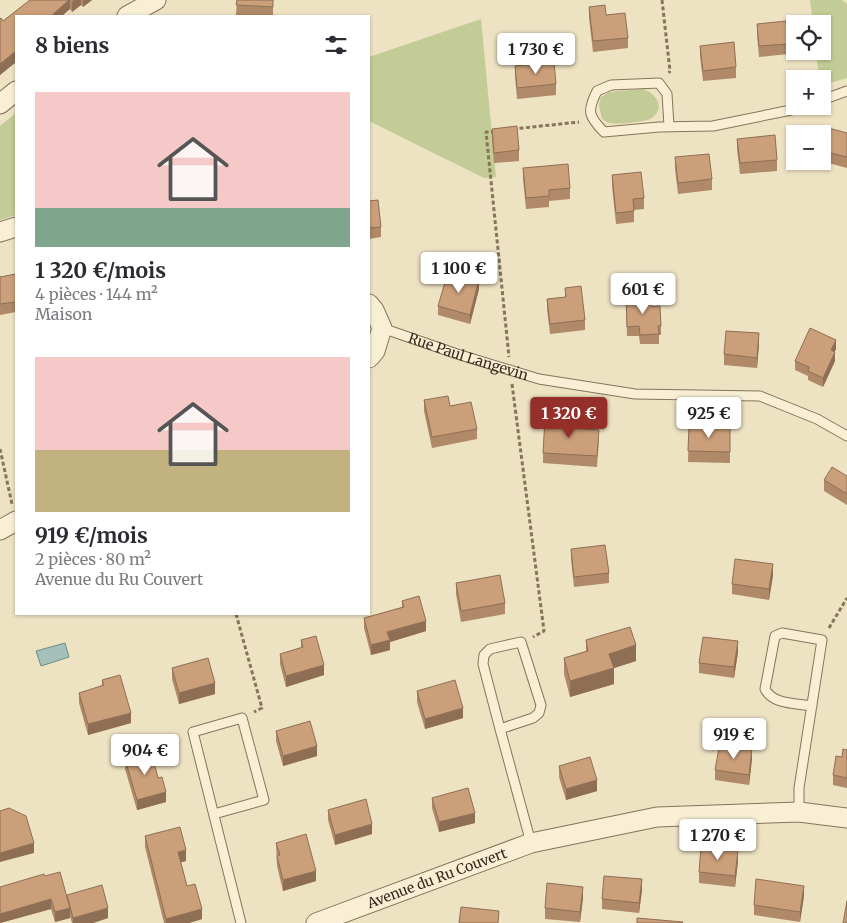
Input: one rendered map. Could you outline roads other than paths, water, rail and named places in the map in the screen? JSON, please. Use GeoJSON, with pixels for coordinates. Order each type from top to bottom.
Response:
{"type":"FeatureCollection","features":[{"type":"Feature","properties":{"kind":"street"},"geometry":{"type":"LineString","coordinates":[[129,15],[156,0]]}},
{"type":"Feature","properties":{"kind":"street"},"geometry":{"type":"LineString","coordinates":[[0,104],[15,92]]}},
{"type":"Feature","properties":{"kind":"street"},"geometry":{"type":"LineString","coordinates":[[0,232],[15,227]]}},
{"type":"Feature","properties":{"kind":"street"},"geometry":{"type":"LineString","coordinates":[[370,305],[382,328],[375,351],[370,357]]}},
{"type":"Feature","properties":{"kind":"street","name":"Avenue du Ru Couvert"},"geometry":{"type":"LineString","coordinates":[[316,923],[531,844],[657,817],[799,812],[847,818]]}},
{"type":"Feature","properties":{"kind":"lane"},"geometry":{"type":"LineString","coordinates":[[669,126],[667,94],[660,83],[611,84],[596,91],[591,102],[589,112],[592,121],[604,132],[669,126],[713,126],[786,111]]}},
{"type":"Feature","properties":{"kind":"lane"},"geometry":{"type":"LineString","coordinates":[[831,97],[847,91]]}},
{"type":"Feature","properties":{"kind":"lane","name":"Rue Paul Langevin"},"geometry":{"type":"LineString","coordinates":[[382,328],[510,366],[539,379],[635,394],[760,396],[817,419],[847,436]]}},
{"type":"Feature","properties":{"kind":"lane"},"geometry":{"type":"LineString","coordinates":[[799,812],[799,788],[812,706],[822,640],[782,633],[775,636],[767,679],[766,689],[768,696],[775,700],[812,706]]}},
{"type":"Feature","properties":{"kind":"lane"},"geometry":{"type":"LineString","coordinates":[[500,729],[533,718],[539,713],[541,705],[521,642],[490,649],[484,655],[483,664],[500,729],[531,844]]}},
{"type":"Feature","properties":{"kind":"lane"},"geometry":{"type":"LineString","coordinates":[[214,814],[264,800],[242,718],[193,732],[241,923]]}},
{"type":"Feature","properties":{"kind":"water"},"geometry":{"type":"Polygon","coordinates":[[[65,643],[69,657],[41,666],[36,651],[65,643]]]}}]}
